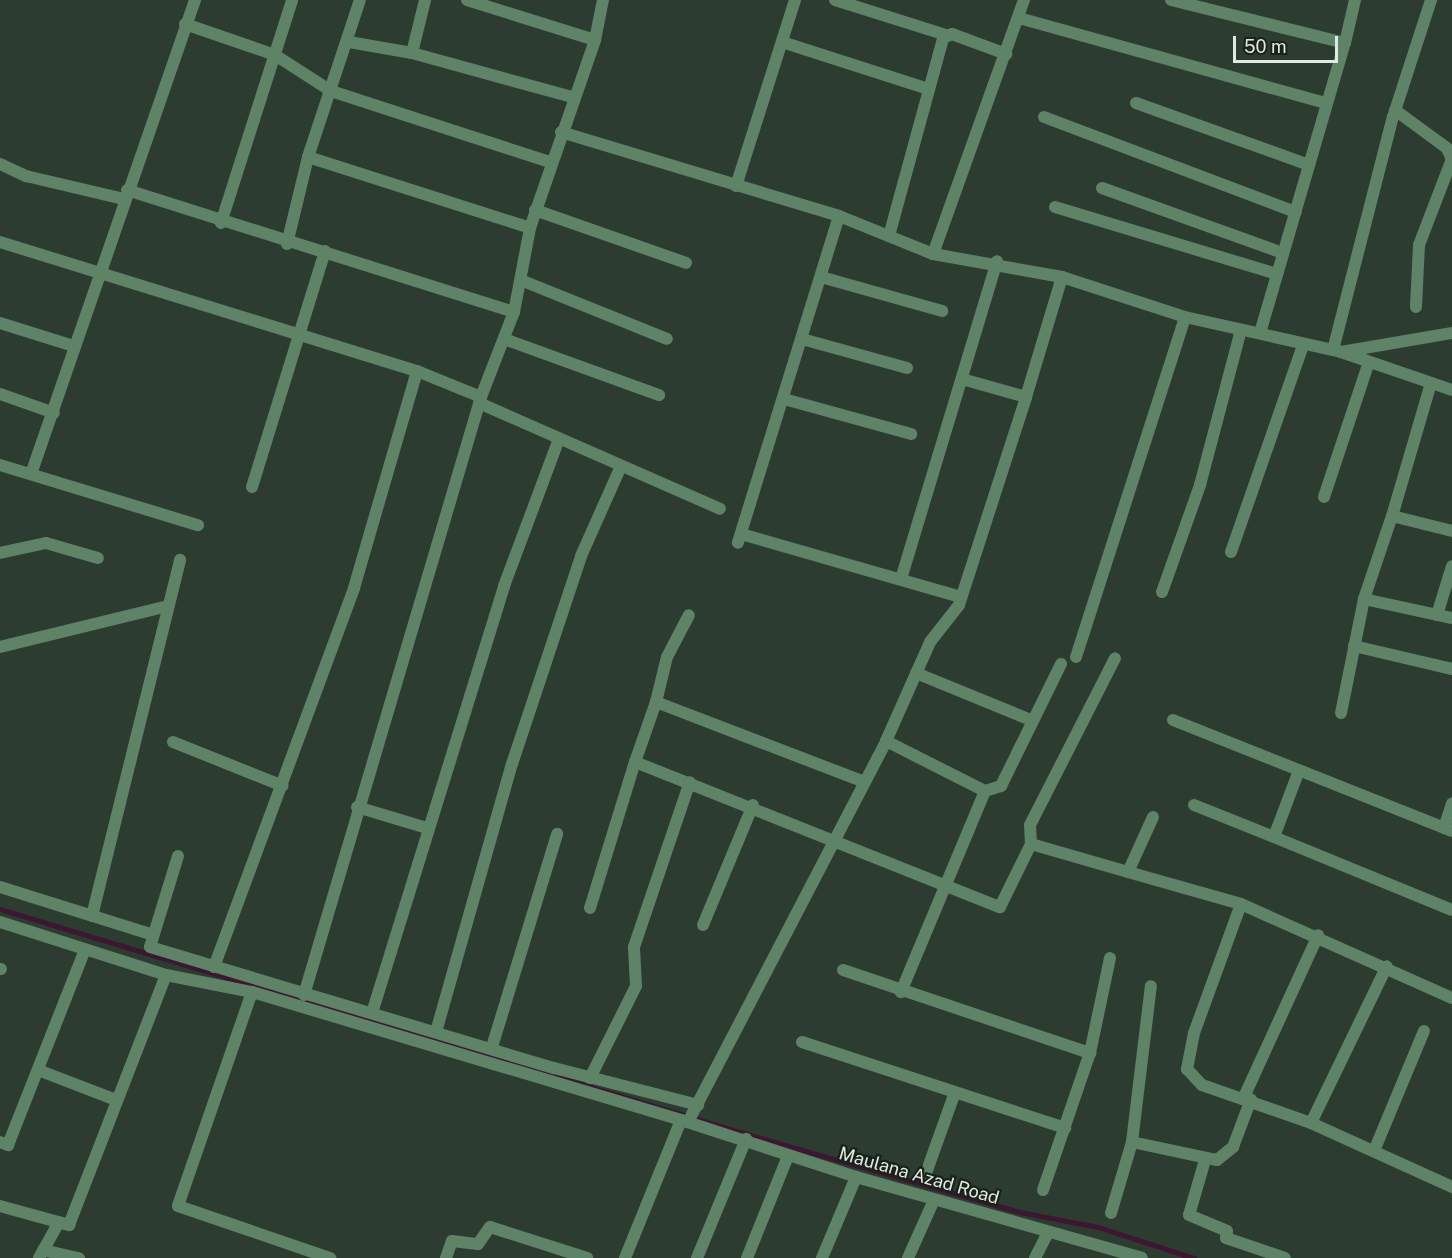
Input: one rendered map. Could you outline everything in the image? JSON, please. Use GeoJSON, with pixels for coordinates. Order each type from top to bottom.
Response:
{"type":"FeatureCollection","features":[{"type":"Feature","properties":{"kind":"street"},"geometry":{"type":"LineString","coordinates":[[31,474],[54,413],[74,346],[84,331],[100,272],[126,194],[195,0]]}},
{"type":"Feature","properties":{"kind":"street"},"geometry":{"type":"LineString","coordinates":[[221,223],[292,0]]}},
{"type":"Feature","properties":{"kind":"street"},"geometry":{"type":"LineString","coordinates":[[287,244],[308,157],[349,42],[360,0]]}},
{"type":"Feature","properties":{"kind":"street"},"geometry":{"type":"LineString","coordinates":[[412,53],[425,0]]}},
{"type":"Feature","properties":{"kind":"street"},"geometry":{"type":"LineString","coordinates":[[467,0],[595,40]]}},
{"type":"Feature","properties":{"kind":"street"},"geometry":{"type":"LineString","coordinates":[[304,995],[357,807],[480,400],[514,312],[523,281],[530,228],[535,210],[572,97],[595,40],[603,0]]}},
{"type":"Feature","properties":{"kind":"street"},"geometry":{"type":"LineString","coordinates":[[736,186],[795,0]]}},
{"type":"Feature","properties":{"kind":"street"},"geometry":{"type":"LineString","coordinates":[[835,0],[1006,54]]}},
{"type":"Feature","properties":{"kind":"street"},"geometry":{"type":"LineString","coordinates":[[933,254],[1024,0]]}},
{"type":"Feature","properties":{"kind":"street"},"geometry":{"type":"LineString","coordinates":[[1172,0],[1345,43]]}},
{"type":"Feature","properties":{"kind":"street"},"geometry":{"type":"LineString","coordinates":[[1260,333],[1345,43],[1355,0]]}},
{"type":"Feature","properties":{"kind":"street"},"geometry":{"type":"LineString","coordinates":[[1337,351],[1395,110],[1431,0]]}},
{"type":"Feature","properties":{"kind":"street"},"geometry":{"type":"LineString","coordinates":[[1019,18],[1326,103]]}},
{"type":"Feature","properties":{"kind":"street"},"geometry":{"type":"LineString","coordinates":[[185,24],[275,55],[331,91],[550,162]]}},
{"type":"Feature","properties":{"kind":"street"},"geometry":{"type":"LineString","coordinates":[[889,236],[928,89],[946,35]]}},
{"type":"Feature","properties":{"kind":"street"},"geometry":{"type":"LineString","coordinates":[[349,42],[412,53],[572,97]]}},
{"type":"Feature","properties":{"kind":"street"},"geometry":{"type":"LineString","coordinates":[[782,42],[928,89]]}},
{"type":"Feature","properties":{"kind":"street"},"geometry":{"type":"LineString","coordinates":[[1136,103],[1309,165]]}},
{"type":"Feature","properties":{"kind":"street"},"geometry":{"type":"LineString","coordinates":[[1395,110],[1447,148],[1452,159],[1419,245],[1416,306]]}},
{"type":"Feature","properties":{"kind":"street"},"geometry":{"type":"LineString","coordinates":[[1044,117],[1296,212]]}},
{"type":"Feature","properties":{"kind":"street"},"geometry":{"type":"LineString","coordinates":[[561,132],[839,216],[933,254],[997,261],[1062,277],[1185,317],[1337,351],[1368,365],[1452,390]]}},
{"type":"Feature","properties":{"kind":"street"},"geometry":{"type":"LineString","coordinates":[[308,157],[530,228]]}},
{"type":"Feature","properties":{"kind":"street"},"geometry":{"type":"LineString","coordinates":[[0,164],[26,176],[126,194],[287,244],[324,251],[514,312]]}},
{"type":"Feature","properties":{"kind":"street"},"geometry":{"type":"LineString","coordinates":[[1102,188],[1283,253]]}},
{"type":"Feature","properties":{"kind":"street"},"geometry":{"type":"LineString","coordinates":[[1055,207],[1277,274]]}},
{"type":"Feature","properties":{"kind":"street"},"geometry":{"type":"LineString","coordinates":[[535,210],[686,263]]}},
{"type":"Feature","properties":{"kind":"street"},"geometry":{"type":"LineString","coordinates":[[839,216],[739,538],[962,597]]}},
{"type":"Feature","properties":{"kind":"street"},"geometry":{"type":"LineString","coordinates":[[0,242],[417,371],[559,439],[720,509]]}},
{"type":"Feature","properties":{"kind":"street"},"geometry":{"type":"LineString","coordinates":[[252,487],[324,251]]}},
{"type":"Feature","properties":{"kind":"street"},"geometry":{"type":"LineString","coordinates":[[901,579],[997,261]]}},
{"type":"Feature","properties":{"kind":"street"},"geometry":{"type":"LineString","coordinates":[[820,277],[942,311]]}},
{"type":"Feature","properties":{"kind":"street"},"geometry":{"type":"LineString","coordinates":[[625,1258],[691,1115],[831,838],[886,741],[936,630],[962,597],[1062,277]]}},
{"type":"Feature","properties":{"kind":"street"},"geometry":{"type":"LineString","coordinates":[[523,281],[668,339]]}},
{"type":"Feature","properties":{"kind":"street"},"geometry":{"type":"LineString","coordinates":[[1076,657],[1185,317]]}},
{"type":"Feature","properties":{"kind":"street"},"geometry":{"type":"LineString","coordinates":[[0,322],[74,346]]}},
{"type":"Feature","properties":{"kind":"street"},"geometry":{"type":"LineString","coordinates":[[1162,592],[1200,485],[1241,330]]}},
{"type":"Feature","properties":{"kind":"street"},"geometry":{"type":"LineString","coordinates":[[1337,351],[1452,333]]}},
{"type":"Feature","properties":{"kind":"street"},"geometry":{"type":"LineString","coordinates":[[504,339],[659,395]]}},
{"type":"Feature","properties":{"kind":"street"},"geometry":{"type":"LineString","coordinates":[[802,339],[907,368]]}},
{"type":"Feature","properties":{"kind":"street"},"geometry":{"type":"LineString","coordinates":[[1231,552],[1303,345]]}},
{"type":"Feature","properties":{"kind":"street"},"geometry":{"type":"LineString","coordinates":[[1324,497],[1368,365]]}},
{"type":"Feature","properties":{"kind":"street"},"geometry":{"type":"LineString","coordinates":[[214,967],[283,786],[354,588],[417,371]]}},
{"type":"Feature","properties":{"kind":"street"},"geometry":{"type":"LineString","coordinates":[[962,379],[1026,397]]}},
{"type":"Feature","properties":{"kind":"street"},"geometry":{"type":"LineString","coordinates":[[1341,713],[1364,599],[1392,516],[1431,383]]}},
{"type":"Feature","properties":{"kind":"street"},"geometry":{"type":"LineString","coordinates":[[0,394],[54,413]]}},
{"type":"Feature","properties":{"kind":"street"},"geometry":{"type":"LineString","coordinates":[[784,399],[911,434]]}},
{"type":"Feature","properties":{"kind":"street"},"geometry":{"type":"LineString","coordinates":[[372,1014],[427,828],[504,586],[559,439]]}},
{"type":"Feature","properties":{"kind":"street"},"geometry":{"type":"LineString","coordinates":[[0,465],[198,525]]}},
{"type":"Feature","properties":{"kind":"street"},"geometry":{"type":"LineString","coordinates":[[436,1032],[512,764],[581,556],[621,466]]}},
{"type":"Feature","properties":{"kind":"street"},"geometry":{"type":"LineString","coordinates":[[1392,516],[1452,531]]}},
{"type":"Feature","properties":{"kind":"street"},"geometry":{"type":"LineString","coordinates":[[0,553],[46,543],[98,558]]}},
{"type":"Feature","properties":{"kind":"street"},"geometry":{"type":"LineString","coordinates":[[92,916],[180,560]]}},
{"type":"Feature","properties":{"kind":"street"},"geometry":{"type":"LineString","coordinates":[[1437,615],[1452,566]]}},
{"type":"Feature","properties":{"kind":"street"},"geometry":{"type":"LineString","coordinates":[[1364,599],[1452,618]]}},
{"type":"Feature","properties":{"kind":"street"},"geometry":{"type":"LineString","coordinates":[[0,647],[168,606]]}},
{"type":"Feature","properties":{"kind":"street"},"geometry":{"type":"LineString","coordinates":[[590,908],[656,702],[667,657],[689,615]]}},
{"type":"Feature","properties":{"kind":"street"},"geometry":{"type":"LineString","coordinates":[[1354,646],[1452,669]]}},
{"type":"Feature","properties":{"kind":"street"},"geometry":{"type":"LineString","coordinates":[[635,762],[753,805],[1000,907],[1030,844],[1030,825],[1114,658]]}},
{"type":"Feature","properties":{"kind":"street"},"geometry":{"type":"LineString","coordinates":[[886,741],[985,791],[1001,786],[1061,664]]}},
{"type":"Feature","properties":{"kind":"street"},"geometry":{"type":"LineString","coordinates":[[916,673],[1033,721]]}},
{"type":"Feature","properties":{"kind":"street"},"geometry":{"type":"LineString","coordinates":[[656,702],[862,781]]}},
{"type":"Feature","properties":{"kind":"street"},"geometry":{"type":"LineString","coordinates":[[1173,720],[1298,774],[1448,830],[1452,803]]}},
{"type":"Feature","properties":{"kind":"street"},"geometry":{"type":"LineString","coordinates":[[173,742],[283,786]]}},
{"type":"Feature","properties":{"kind":"street"},"geometry":{"type":"LineString","coordinates":[[1274,837],[1298,774]]}},
{"type":"Feature","properties":{"kind":"street"},"geometry":{"type":"LineString","coordinates":[[590,1078],[636,987],[634,947],[690,783]]}},
{"type":"Feature","properties":{"kind":"street"},"geometry":{"type":"LineString","coordinates":[[901,992],[985,791]]}},
{"type":"Feature","properties":{"kind":"street"},"geometry":{"type":"LineString","coordinates":[[703,925],[753,805]]}},
{"type":"Feature","properties":{"kind":"street"},"geometry":{"type":"LineString","coordinates":[[1194,805],[1452,910]]}},
{"type":"Feature","properties":{"kind":"street"},"geometry":{"type":"LineString","coordinates":[[357,807],[427,828]]}},
{"type":"Feature","properties":{"kind":"street"},"geometry":{"type":"LineString","coordinates":[[1128,872],[1153,817]]}},
{"type":"Feature","properties":{"kind":"street"},"geometry":{"type":"LineString","coordinates":[[492,1047],[557,834]]}},
{"type":"Feature","properties":{"kind":"street"},"geometry":{"type":"LineString","coordinates":[[1030,844],[1241,904],[1388,966],[1452,998]]}},
{"type":"Feature","properties":{"kind":"street"},"geometry":{"type":"LineString","coordinates":[[178,856],[150,947],[304,995],[492,1047],[590,1078],[691,1115]]}},
{"type":"Feature","properties":{"kind":"street"},"geometry":{"type":"LineString","coordinates":[[0,886],[153,935]]}},
{"type":"Feature","properties":{"kind":"street"},"geometry":{"type":"LineString","coordinates":[[1241,904],[1194,1033],[1187,1070],[1202,1085],[1247,1098],[1311,1123],[1452,1187]]}},
{"type":"Feature","properties":{"kind":"street"},"geometry":{"type":"LineString","coordinates":[[0,922],[166,975],[252,992],[691,1115]]}},
{"type":"Feature","properties":{"kind":"street"},"geometry":{"type":"LineString","coordinates":[[1132,1142],[1205,1160],[1217,1160],[1233,1147],[1247,1098],[1318,935]]}},
{"type":"Feature","properties":{"kind":"street"},"geometry":{"type":"LineString","coordinates":[[0,1142],[8,1145],[85,950]]}},
{"type":"Feature","properties":{"kind":"street"},"geometry":{"type":"LineString","coordinates":[[1043,1190],[1090,1053],[1110,958]]}},
{"type":"Feature","properties":{"kind":"street"},"geometry":{"type":"LineString","coordinates":[[1311,1123],[1388,966]]}},
{"type":"Feature","properties":{"kind":"street"},"geometry":{"type":"LineString","coordinates":[[843,970],[901,992],[1090,1053]]}},
{"type":"Feature","properties":{"kind":"street"},"geometry":{"type":"LineString","coordinates":[[0,1206],[69,1225],[166,975]]}},
{"type":"Feature","properties":{"kind":"street"},"geometry":{"type":"LineString","coordinates":[[1111,1213],[1132,1142],[1151,986]]}},
{"type":"Feature","properties":{"kind":"street"},"geometry":{"type":"LineString","coordinates":[[252,992],[178,1206],[330,1258]]}},
{"type":"Feature","properties":{"kind":"street"},"geometry":{"type":"LineString","coordinates":[[1374,1151],[1424,1031]]}},
{"type":"Feature","properties":{"kind":"street"},"geometry":{"type":"LineString","coordinates":[[802,1042],[1065,1128]]}},
{"type":"Feature","properties":{"kind":"street"},"geometry":{"type":"LineString","coordinates":[[38,1070],[116,1100]]}},
{"type":"Feature","properties":{"kind":"street"},"geometry":{"type":"LineString","coordinates":[[925,1176],[955,1092]]}},
{"type":"Feature","properties":{"kind":"street","name":"Maulana Azad Road"},"geometry":{"type":"LineString","coordinates":[[691,1115],[788,1156],[856,1178],[1048,1232],[1114,1254],[1142,1258]]}},
{"type":"Feature","properties":{"kind":"street"},"geometry":{"type":"LineString","coordinates":[[698,1258],[746,1139]]}},
{"type":"Feature","properties":{"kind":"street"},"geometry":{"type":"LineString","coordinates":[[747,1258],[788,1156]]}},
{"type":"Feature","properties":{"kind":"street"},"geometry":{"type":"LineString","coordinates":[[1205,1160],[1189,1215],[1227,1232],[1226,1238],[1285,1258]]}},
{"type":"Feature","properties":{"kind":"street"},"geometry":{"type":"LineString","coordinates":[[822,1258],[856,1178]]}},
{"type":"Feature","properties":{"kind":"street"},"geometry":{"type":"LineString","coordinates":[[908,1258],[934,1200]]}},
{"type":"Feature","properties":{"kind":"street"},"geometry":{"type":"LineString","coordinates":[[59,1222],[41,1254],[79,1258]]}},
{"type":"Feature","properties":{"kind":"street"},"geometry":{"type":"LineString","coordinates":[[446,1258],[452,1241],[478,1244],[490,1227],[587,1258]]}},
{"type":"Feature","properties":{"kind":"street"},"geometry":{"type":"LineString","coordinates":[[1035,1258],[1048,1232]]}},
{"type":"Feature","properties":{"kind":"waterway"},"geometry":{"type":"LineString","coordinates":[[0,909],[757,1137],[1020,1212],[1098,1227],[1194,1258]]}}]}
